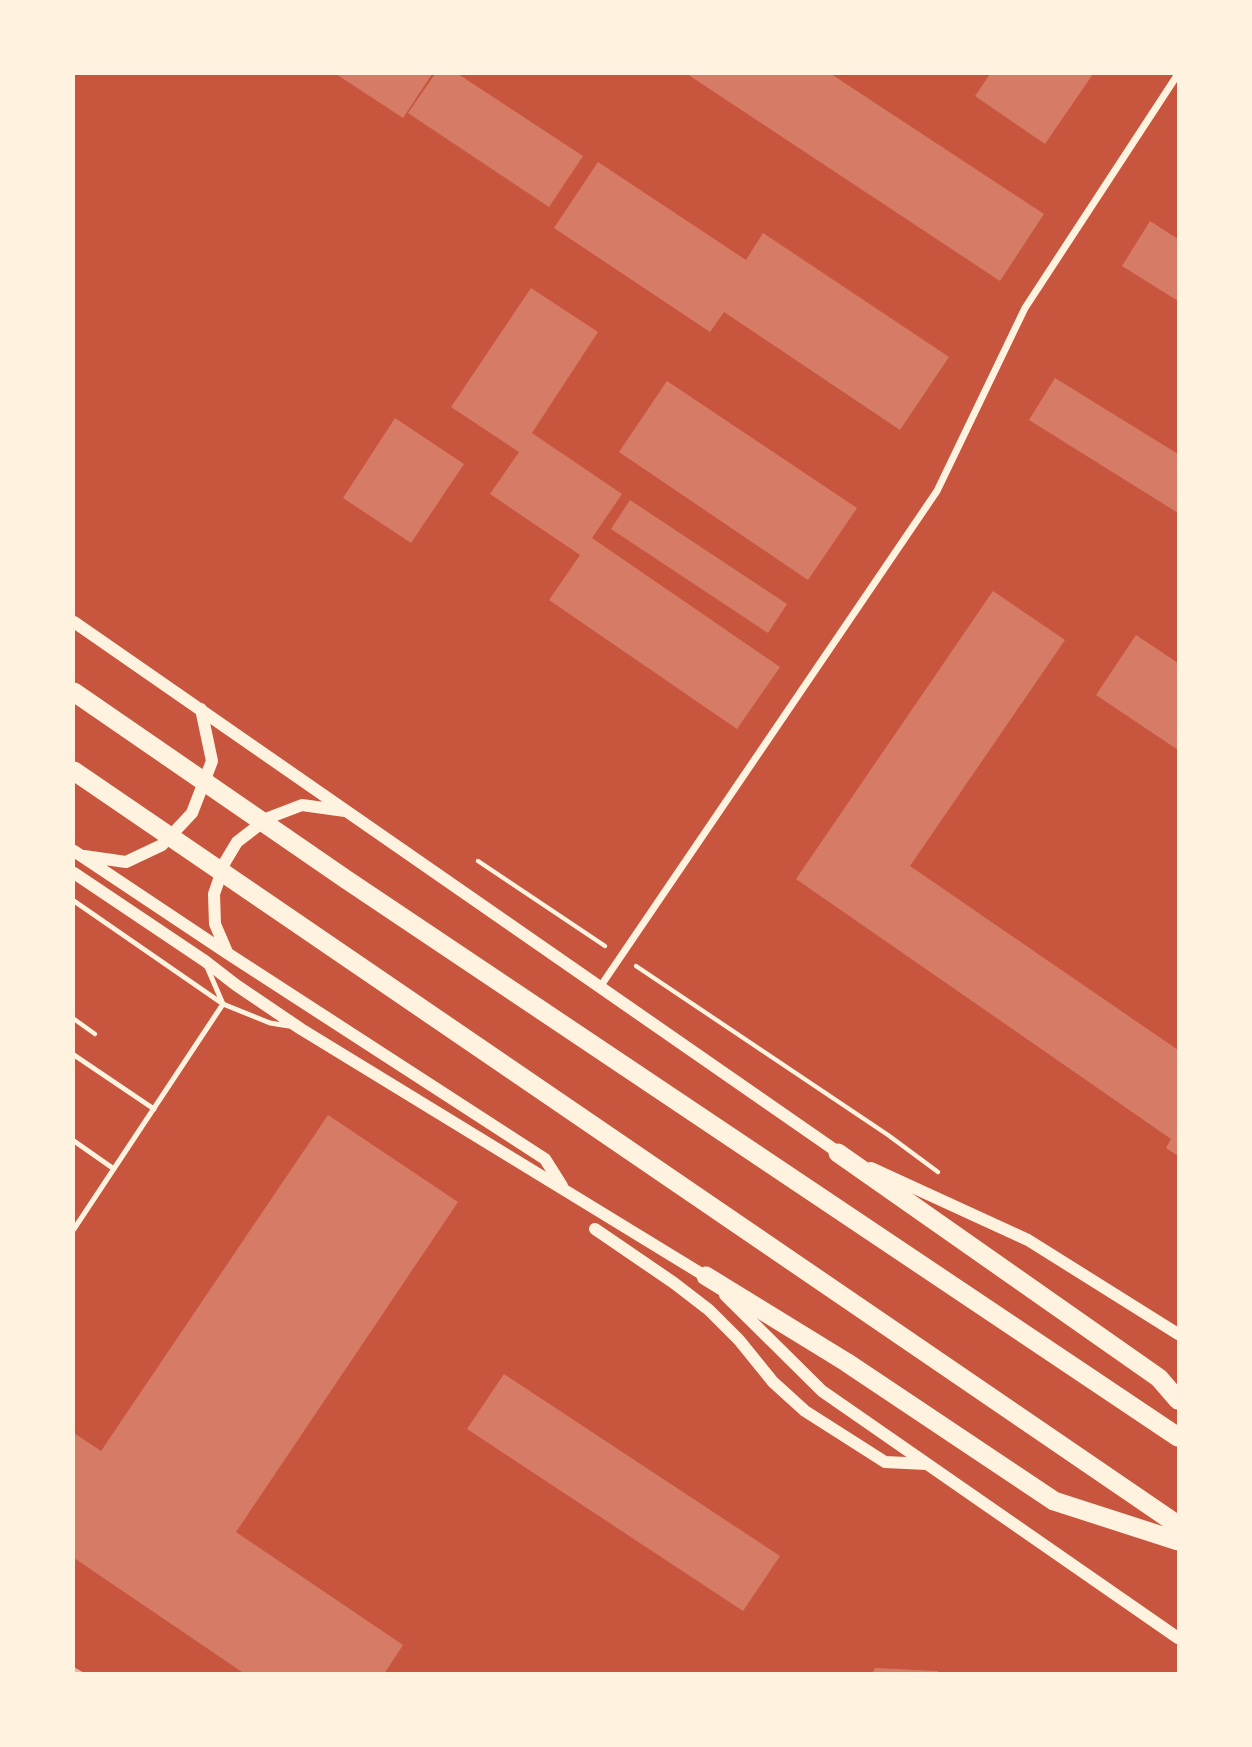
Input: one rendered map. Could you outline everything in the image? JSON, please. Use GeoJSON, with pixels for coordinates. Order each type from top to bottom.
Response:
{"type":"FeatureCollection","features":[{"type":"Feature","properties":{"kind":"highway"},"geometry":{"type":"LineString","coordinates":[[74,692],[347,880],[1178,1437]]}},
{"type":"Feature","properties":{"kind":"highway"},"geometry":{"type":"LineString","coordinates":[[74,771],[1178,1525]]}},
{"type":"Feature","properties":{"kind":"highway"},"geometry":{"type":"LineString","coordinates":[[838,1153],[1159,1378],[1178,1400]]}},
{"type":"Feature","properties":{"kind":"highway"},"geometry":{"type":"LineString","coordinates":[[706,1276],[846,1362],[1054,1501],[1178,1541]]}},
{"type":"Feature","properties":{"kind":"street"},"geometry":{"type":"LineString","coordinates":[[600,987],[937,491],[1025,308],[1178,74]]}},
{"type":"Feature","properties":{"kind":"street"},"geometry":{"type":"LineString","coordinates":[[74,622],[838,1153],[1028,1240],[1178,1334]]}},
{"type":"Feature","properties":{"kind":"street"},"geometry":{"type":"LineString","coordinates":[[77,853],[126,862],[162,845],[192,813],[212,761],[201,709]]}},
{"type":"Feature","properties":{"kind":"street"},"geometry":{"type":"LineString","coordinates":[[227,953],[215,924],[214,894],[225,862],[237,842],[268,818],[302,805],[349,812]]}},
{"type":"Feature","properties":{"kind":"street"},"geometry":{"type":"LineString","coordinates":[[77,853],[545,1159],[563,1188]]}},
{"type":"Feature","properties":{"kind":"street"},"geometry":{"type":"LineString","coordinates":[[74,873],[301,1029],[706,1276],[822,1391],[1178,1638]]}},
{"type":"Feature","properties":{"kind":"street"},"geometry":{"type":"LineString","coordinates":[[595,1229],[709,1310],[739,1340],[773,1382],[805,1411],[885,1462],[928,1464]]}},
{"type":"Feature","properties":{"kind":"lane"},"geometry":{"type":"LineString","coordinates":[[74,901],[223,1004],[270,1023],[301,1029]]}},
{"type":"Feature","properties":{"kind":"lane"},"geometry":{"type":"LineString","coordinates":[[205,961],[223,1004]]}},
{"type":"Feature","properties":{"kind":"lane"},"geometry":{"type":"LineString","coordinates":[[75,1225],[223,1004]]}},
{"type":"Feature","properties":{"kind":"lane"},"geometry":{"type":"LineString","coordinates":[[74,1055],[154,1109]]}},
{"type":"Feature","properties":{"kind":"lane"},"geometry":{"type":"LineString","coordinates":[[74,1141],[114,1169]]}},
{"type":"Feature","properties":{"kind":"path"},"geometry":{"type":"LineString","coordinates":[[478,861],[888,1135],[942,1176]]}},
{"type":"Feature","properties":{"kind":"path"},"geometry":{"type":"LineString","coordinates":[[74,1019],[95,1034]]}},
{"type":"Feature","properties":{"kind":"building"},"geometry":{"type":"Polygon","coordinates":[[[336,74],[432,74],[403,118],[336,74]]]}},
{"type":"Feature","properties":{"kind":"building"},"geometry":{"type":"Polygon","coordinates":[[[435,74],[458,74],[583,156],[549,207],[408,113],[435,74]]]}},
{"type":"Feature","properties":{"kind":"building"},"geometry":{"type":"Polygon","coordinates":[[[687,74],[831,74],[1044,214],[1000,281],[687,74]]]}},
{"type":"Feature","properties":{"kind":"building"},"geometry":{"type":"Polygon","coordinates":[[[990,74],[1093,74],[1045,144],[975,96],[990,74]]]}},
{"type":"Feature","properties":{"kind":"building"},"geometry":{"type":"Polygon","coordinates":[[[598,162],[746,260],[763,233],[949,357],[900,430],[724,312],[710,332],[554,228],[598,162]]]}},
{"type":"Feature","properties":{"kind":"building"},"geometry":{"type":"Polygon","coordinates":[[[1150,221],[1178,239],[1178,301],[1122,266],[1150,221]]]}},
{"type":"Feature","properties":{"kind":"building"},"geometry":{"type":"Polygon","coordinates":[[[531,288],[598,332],[532,433],[622,494],[592,538],[780,667],[737,729],[549,600],[580,555],[490,494],[519,452],[451,407],[531,288]]]}},
{"type":"Feature","properties":{"kind":"building"},"geometry":{"type":"Polygon","coordinates":[[[1055,378],[1178,454],[1178,513],[1029,420],[1055,378]]]}},
{"type":"Feature","properties":{"kind":"building"},"geometry":{"type":"Polygon","coordinates":[[[667,381],[857,508],[808,580],[619,452],[667,381]]]}},
{"type":"Feature","properties":{"kind":"building"},"geometry":{"type":"Polygon","coordinates":[[[395,418],[464,464],[411,543],[343,498],[395,418]]]}},
{"type":"Feature","properties":{"kind":"building"},"geometry":{"type":"Polygon","coordinates":[[[630,500],[787,604],[768,633],[611,529],[630,500]]]}},
{"type":"Feature","properties":{"kind":"building"},"geometry":{"type":"Polygon","coordinates":[[[993,591],[1065,640],[910,866],[1178,1050],[1178,1156],[1166,1148],[1171,1139],[796,879],[993,591]]]}},
{"type":"Feature","properties":{"kind":"building"},"geometry":{"type":"Polygon","coordinates":[[[1136,635],[1178,663],[1178,750],[1096,695],[1136,635]]]}},
{"type":"Feature","properties":{"kind":"building"},"geometry":{"type":"Polygon","coordinates":[[[328,1115],[458,1202],[236,1532],[403,1645],[384,1674],[245,1674],[74,1558],[74,1433],[101,1451],[328,1115]]]}},
{"type":"Feature","properties":{"kind":"building"},"geometry":{"type":"Polygon","coordinates":[[[504,1374],[780,1556],[743,1611],[467,1429],[504,1374]]]}},
{"type":"Feature","properties":{"kind":"building"},"geometry":{"type":"Polygon","coordinates":[[[875,1668],[938,1671],[938,1674],[872,1674],[875,1668]]]}},
{"type":"Feature","properties":{"kind":"railway"},"geometry":{"type":"LineString","coordinates":[[74,1670],[81,1674]]}}]}
